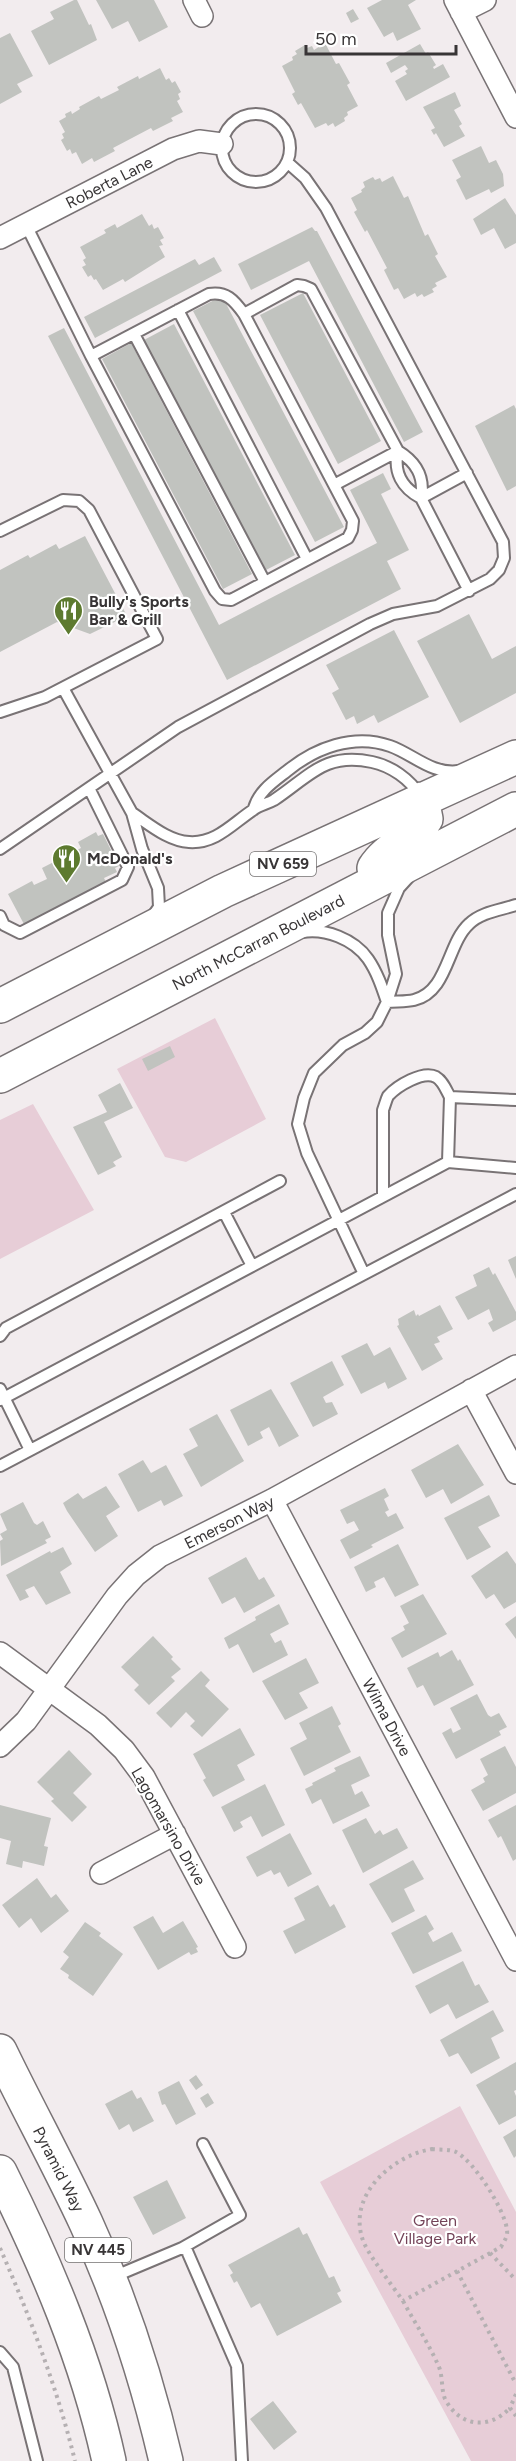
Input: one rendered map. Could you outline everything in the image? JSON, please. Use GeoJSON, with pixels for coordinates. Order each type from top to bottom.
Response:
{"type":"FeatureCollection","features":[{"type":"Feature","properties":{"kind":"main road","name":"NV 659"},"geometry":{"type":"LineString","coordinates":[[0,1006],[144,930],[510,760]]}},
{"type":"Feature","properties":{"kind":"main road"},"geometry":{"type":"LineString","coordinates":[[360,890],[376,865],[390,850],[418,831],[426,819],[422,799]]}},
{"type":"Feature","properties":{"kind":"main road","name":"North McCarran Boulevard"},"geometry":{"type":"LineString","coordinates":[[0,1076],[516,809]]}},
{"type":"Feature","properties":{"kind":"main road","name":"Pyramid Way"},"geometry":{"type":"LineString","coordinates":[[0,2051],[86,2223],[110,2278],[152,2399],[166,2461]]}},
{"type":"Feature","properties":{"kind":"main road","name":"NV 445"},"geometry":{"type":"LineString","coordinates":[[0,2172],[30,2232],[61,2304],[85,2373],[109,2461]]}},
{"type":"Feature","properties":{"kind":"street"},"geometry":{"type":"LineString","coordinates":[[485,0],[458,6],[516,117]]}},
{"type":"Feature","properties":{"kind":"street","name":"Roberta Lane"},"geometry":{"type":"LineString","coordinates":[[0,238],[173,149],[198,141],[222,144]]}},
{"type":"Feature","properties":{"kind":"street","name":"Emerson Way"},"geometry":{"type":"LineString","coordinates":[[0,1746],[26,1721],[117,1596],[136,1575],[160,1556],[272,1500],[516,1366]]}},
{"type":"Feature","properties":{"kind":"street"},"geometry":{"type":"LineString","coordinates":[[471,1390],[516,1473]]}},
{"type":"Feature","properties":{"kind":"street","name":"Wilma Drive"},"geometry":{"type":"LineString","coordinates":[[272,1500],[509,1930],[516,1960]]}},
{"type":"Feature","properties":{"kind":"street","name":"Lagomarsino Drive"},"geometry":{"type":"LineString","coordinates":[[0,1653],[98,1725],[124,1750],[144,1777],[235,1947]]}},
{"type":"Feature","properties":{"kind":"street"},"geometry":{"type":"LineString","coordinates":[[101,1873],[176,1834]]}},
{"type":"Feature","properties":{"kind":"lane"},"geometry":{"type":"LineString","coordinates":[[254,114],[265,115],[276,120],[284,128],[289,139],[290,151],[287,162],[273,178],[252,182],[233,173],[226,165],[222,144],[225,133],[236,120],[254,114]]}},
{"type":"Feature","properties":{"kind":"lane"},"geometry":{"type":"LineString","coordinates":[[0,849],[178,727],[370,624],[393,614],[437,606],[490,579],[499,570],[504,558],[503,542],[326,208],[305,178],[287,162]]}},
{"type":"Feature","properties":{"kind":"lane"},"geometry":{"type":"LineString","coordinates":[[26,225],[91,356],[215,591],[222,598],[231,600],[348,538],[353,521],[235,301],[219,293],[209,294],[91,356]]}},
{"type":"Feature","properties":{"kind":"lane"},"geometry":{"type":"LineString","coordinates":[[244,314],[297,285],[311,290],[398,451],[408,457],[415,466],[423,483],[421,498]]}},
{"type":"Feature","properties":{"kind":"lane"},"geometry":{"type":"LineString","coordinates":[[178,310],[307,559]]}},
{"type":"Feature","properties":{"kind":"lane"},"geometry":{"type":"LineString","coordinates":[[134,334],[264,582]]}},
{"type":"Feature","properties":{"kind":"lane"},"geometry":{"type":"LineString","coordinates":[[398,451],[395,464],[403,482],[408,491],[421,498],[469,591]]}},
{"type":"Feature","properties":{"kind":"lane"},"geometry":{"type":"LineString","coordinates":[[334,485],[398,451]]}},
{"type":"Feature","properties":{"kind":"lane"},"geometry":{"type":"LineString","coordinates":[[421,498],[467,473]]}},
{"type":"Feature","properties":{"kind":"lane"},"geometry":{"type":"LineString","coordinates":[[0,531],[63,500],[79,501],[89,510],[157,639],[63,688],[0,712]]}},
{"type":"Feature","properties":{"kind":"lane"},"geometry":{"type":"LineString","coordinates":[[63,688],[132,813],[142,849],[158,888],[159,907],[144,930]]}},
{"type":"Feature","properties":{"kind":"lane"},"geometry":{"type":"LineString","coordinates":[[254,808],[257,798],[265,788],[294,765],[314,752],[338,744],[368,742],[391,746],[417,762],[453,772],[510,760]]}},
{"type":"Feature","properties":{"kind":"lane"},"geometry":{"type":"LineString","coordinates":[[132,813],[170,838],[189,843],[208,840],[254,808],[273,800],[328,762],[356,758],[383,764],[404,777],[422,799]]}},
{"type":"Feature","properties":{"kind":"lane"},"geometry":{"type":"LineString","coordinates":[[0,916],[4,925],[20,933],[122,880],[128,867],[89,788]]}},
{"type":"Feature","properties":{"kind":"lane"},"geometry":{"type":"LineString","coordinates":[[364,1274],[307,1154],[298,1124],[304,1098],[314,1074],[343,1045],[365,1033],[376,1022],[387,1002],[396,974],[388,935],[388,913],[399,888],[431,852]]}},
{"type":"Feature","properties":{"kind":"lane"},"geometry":{"type":"LineString","coordinates":[[387,1002],[415,1000],[428,994],[437,983],[455,941],[469,923],[483,915],[516,905]]}},
{"type":"Feature","properties":{"kind":"lane"},"geometry":{"type":"LineString","coordinates":[[265,938],[307,931],[327,932],[346,940],[368,957],[387,1002]]}},
{"type":"Feature","properties":{"kind":"lane"},"geometry":{"type":"LineString","coordinates":[[384,1196],[384,1110],[387,1098],[403,1085],[425,1075],[436,1077],[450,1097],[448,1162]]}},
{"type":"Feature","properties":{"kind":"lane"},"geometry":{"type":"LineString","coordinates":[[450,1097],[516,1100]]}},
{"type":"Feature","properties":{"kind":"lane"},"geometry":{"type":"LineString","coordinates":[[30,1450],[1,1396],[448,1162],[516,1168]]}},
{"type":"Feature","properties":{"kind":"lane"},"geometry":{"type":"LineString","coordinates":[[0,1336],[6,1328],[280,1181]]}},
{"type":"Feature","properties":{"kind":"lane"},"geometry":{"type":"LineString","coordinates":[[0,1466],[516,1194]]}},
{"type":"Feature","properties":{"kind":"lane"},"geometry":{"type":"LineString","coordinates":[[224,1212],[252,1266]]}},
{"type":"Feature","properties":{"kind":"lane"},"geometry":{"type":"LineString","coordinates":[[110,2278],[182,2248],[240,2215],[202,2144]]}},
{"type":"Feature","properties":{"kind":"lane"},"geometry":{"type":"LineString","coordinates":[[182,2248],[187,2251],[237,2366],[242,2461]]}},
{"type":"Feature","properties":{"kind":"lane"},"geometry":{"type":"LineString","coordinates":[[0,2352],[13,2367],[38,2461]]}},
{"type":"Feature","properties":{"kind":"path"},"geometry":{"type":"LineString","coordinates":[[403,2301],[501,2247],[507,2238],[508,2229],[494,2197],[480,2176],[456,2152],[432,2149],[417,2151],[396,2162],[381,2174],[371,2188],[360,2212],[364,2243],[403,2301],[439,2368],[444,2396],[455,2414],[467,2421],[482,2423],[501,2417],[510,2408],[516,2394]]}},
{"type":"Feature","properties":{"kind":"path"},"geometry":{"type":"LineString","coordinates":[[0,2248],[25,2305],[48,2367],[75,2461]]}},
{"type":"Feature","properties":{"kind":"path"},"geometry":{"type":"LineString","coordinates":[[490,2253],[516,2280]]}},
{"type":"Feature","properties":{"kind":"path"},"geometry":{"type":"LineString","coordinates":[[457,2271],[516,2384]]}},
{"type":"Feature","properties":{"kind":"path"},"geometry":{"type":"LineString","coordinates":[[510,2408],[516,2416]]}},
{"type":"Feature","properties":{"kind":"green space"},"geometry":{"type":"Polygon","coordinates":[[[215,1018],[266,1119],[186,1162],[165,1157],[117,1069],[215,1018]]]}},
{"type":"Feature","properties":{"kind":"green space"},"geometry":{"type":"Polygon","coordinates":[[[33,1104],[94,1210],[0,1259],[0,1120],[33,1104]]]}},
{"type":"Feature","properties":{"kind":"green space","name":"Green Village Park"},"geometry":{"type":"Polygon","coordinates":[[[460,2106],[516,2212],[516,2461],[471,2461],[320,2182],[460,2106]]]}},
{"type":"Feature","properties":{"kind":"building"},"geometry":{"type":"Polygon","coordinates":[[[77,0],[89,25],[91,24],[97,40],[49,65],[31,31],[54,19],[50,12],[77,0]]]}},
{"type":"Feature","properties":{"kind":"building"},"geometry":{"type":"Polygon","coordinates":[[[96,0],[154,0],[168,27],[139,42],[128,21],[112,29],[96,0]]]}},
{"type":"Feature","properties":{"kind":"building"},"geometry":{"type":"Polygon","coordinates":[[[382,0],[416,0],[408,5],[421,29],[397,41],[393,32],[384,37],[367,8],[382,0]]]}},
{"type":"Feature","properties":{"kind":"building"},"geometry":{"type":"Polygon","coordinates":[[[353,9],[359,19],[351,23],[346,13],[353,9]]]}},
{"type":"Feature","properties":{"kind":"building"},"geometry":{"type":"Polygon","coordinates":[[[10,33],[33,76],[17,84],[22,92],[0,104],[0,38],[10,33]]]}},
{"type":"Feature","properties":{"kind":"building"},"geometry":{"type":"Polygon","coordinates":[[[325,43],[336,64],[339,63],[350,83],[347,85],[358,106],[347,112],[345,121],[335,127],[333,123],[328,126],[326,123],[315,128],[301,103],[298,105],[292,94],[295,92],[282,66],[293,60],[292,57],[297,54],[295,51],[305,45],[307,48],[312,46],[314,50],[325,43]]]}},
{"type":"Feature","properties":{"kind":"building"},"geometry":{"type":"Polygon","coordinates":[[[420,44],[436,65],[434,69],[443,64],[450,77],[406,101],[395,81],[407,74],[405,71],[408,69],[405,65],[391,73],[386,63],[420,44]]]}},
{"type":"Feature","properties":{"kind":"building"},"geometry":{"type":"Polygon","coordinates":[[[160,68],[166,80],[169,78],[172,83],[175,81],[181,92],[178,94],[180,99],[177,101],[183,112],[171,118],[173,121],[153,131],[151,128],[113,148],[115,151],[94,162],[92,158],[82,164],[76,152],[72,154],[70,149],[67,151],[61,140],[65,132],[59,121],[66,117],[65,114],[71,111],[72,114],[80,109],[79,107],[99,96],[101,99],[119,90],[117,87],[160,68]]]}},
{"type":"Feature","properties":{"kind":"building"},"geometry":{"type":"Polygon","coordinates":[[[455,92],[461,106],[454,110],[462,124],[459,126],[465,136],[444,147],[436,133],[434,135],[431,130],[435,128],[423,107],[455,92]]]}},
{"type":"Feature","properties":{"kind":"building"},"geometry":{"type":"Polygon","coordinates":[[[481,146],[489,163],[496,160],[503,174],[504,186],[491,193],[489,189],[466,200],[456,180],[461,177],[452,160],[481,146]]]}},
{"type":"Feature","properties":{"kind":"building"},"geometry":{"type":"Polygon","coordinates":[[[393,176],[404,198],[408,196],[425,236],[428,234],[438,254],[435,256],[447,277],[435,283],[437,286],[432,289],[434,292],[424,297],[422,294],[417,297],[415,293],[404,299],[398,288],[394,290],[384,270],[387,268],[367,230],[365,232],[354,212],[357,210],[351,198],[362,192],[361,190],[365,187],[363,182],[373,177],[375,180],[380,178],[382,182],[393,176]]]}},
{"type":"Feature","properties":{"kind":"building"},"geometry":{"type":"Polygon","coordinates":[[[505,198],[516,215],[516,243],[505,249],[494,228],[481,235],[473,219],[505,198]]]}},
{"type":"Feature","properties":{"kind":"building"},"geometry":{"type":"Polygon","coordinates":[[[142,214],[149,226],[152,224],[154,229],[158,227],[164,238],[160,240],[163,245],[159,246],[165,257],[125,282],[123,279],[103,290],[96,279],[94,280],[91,275],[88,277],[82,267],[86,265],[83,260],[86,258],[80,247],[106,233],[104,230],[115,224],[117,228],[142,214]]]}},
{"type":"Feature","properties":{"kind":"building"},"geometry":{"type":"Polygon","coordinates":[[[312,227],[317,231],[423,432],[404,442],[309,261],[251,290],[238,264],[312,227]]]}},
{"type":"Feature","properties":{"kind":"building"},"geometry":{"type":"Polygon","coordinates":[[[214,257],[222,271],[95,338],[84,317],[195,259],[199,265],[214,257]]]}},
{"type":"Feature","properties":{"kind":"building"},"geometry":{"type":"Polygon","coordinates":[[[303,293],[381,441],[338,464],[260,315],[303,293]]]}},
{"type":"Feature","properties":{"kind":"building"},"geometry":{"type":"Polygon","coordinates":[[[222,296],[344,527],[315,542],[193,311],[222,296]]]}},
{"type":"Feature","properties":{"kind":"building"},"geometry":{"type":"Polygon","coordinates":[[[174,324],[295,555],[266,570],[144,340],[174,324]]]}},
{"type":"Feature","properties":{"kind":"building"},"geometry":{"type":"Polygon","coordinates":[[[64,328],[219,625],[377,543],[350,490],[383,473],[391,489],[381,494],[409,550],[387,561],[401,589],[227,680],[48,336],[64,328]]]}},
{"type":"Feature","properties":{"kind":"building"},"geometry":{"type":"Polygon","coordinates":[[[131,343],[252,574],[223,589],[102,359],[131,343]]]}},
{"type":"Feature","properties":{"kind":"building"},"geometry":{"type":"Polygon","coordinates":[[[514,405],[516,409],[516,486],[507,491],[475,426],[514,405]]]}},
{"type":"Feature","properties":{"kind":"building"},"geometry":{"type":"Polygon","coordinates":[[[85,536],[127,616],[90,634],[57,622],[0,652],[0,570],[28,555],[30,558],[56,544],[59,549],[85,536]]]}},
{"type":"Feature","properties":{"kind":"building"},"geometry":{"type":"Polygon","coordinates":[[[469,614],[492,659],[516,646],[516,693],[460,723],[417,641],[469,614]]]}},
{"type":"Feature","properties":{"kind":"building"},"geometry":{"type":"Polygon","coordinates":[[[394,630],[429,697],[378,723],[374,715],[357,724],[354,716],[346,720],[332,693],[339,689],[326,665],[394,630]]]}},
{"type":"Feature","properties":{"kind":"building"},"geometry":{"type":"Polygon","coordinates":[[[96,832],[98,836],[103,834],[119,866],[115,868],[117,872],[104,878],[108,886],[74,904],[72,900],[59,906],[61,911],[26,928],[8,894],[32,881],[34,885],[47,879],[42,868],[81,848],[78,842],[96,832]]]}},
{"type":"Feature","properties":{"kind":"building"},"geometry":{"type":"Polygon","coordinates":[[[170,1046],[175,1057],[148,1071],[142,1059],[170,1046]]]}},
{"type":"Feature","properties":{"kind":"building"},"geometry":{"type":"Polygon","coordinates":[[[120,1083],[133,1108],[104,1122],[122,1157],[113,1162],[116,1166],[98,1175],[73,1127],[107,1112],[98,1095],[120,1083]]]}},
{"type":"Feature","properties":{"kind":"building"},"geometry":{"type":"Polygon","coordinates":[[[516,1256],[516,1279],[508,1260],[516,1256]]]}},
{"type":"Feature","properties":{"kind":"building"},"geometry":{"type":"Polygon","coordinates":[[[489,1267],[493,1275],[495,1273],[516,1312],[516,1320],[493,1332],[488,1323],[493,1320],[489,1309],[468,1320],[455,1297],[477,1286],[473,1275],[489,1267]]]}},
{"type":"Feature","properties":{"kind":"building"},"geometry":{"type":"Polygon","coordinates":[[[440,1305],[453,1329],[437,1337],[440,1342],[434,1344],[443,1359],[422,1371],[397,1326],[399,1325],[398,1319],[414,1310],[416,1316],[418,1314],[419,1316],[440,1305]]]}},
{"type":"Feature","properties":{"kind":"building"},"geometry":{"type":"Polygon","coordinates":[[[367,1343],[374,1356],[390,1347],[407,1379],[388,1389],[385,1382],[361,1394],[341,1356],[367,1343]]]}},
{"type":"Feature","properties":{"kind":"building"},"geometry":{"type":"Polygon","coordinates":[[[332,1361],[344,1385],[323,1397],[326,1403],[332,1402],[338,1414],[313,1427],[290,1383],[332,1361]]]}},
{"type":"Feature","properties":{"kind":"building"},"geometry":{"type":"Polygon","coordinates":[[[271,1389],[299,1436],[279,1447],[269,1427],[260,1432],[263,1438],[248,1446],[230,1410],[271,1389]]]}},
{"type":"Feature","properties":{"kind":"building"},"geometry":{"type":"Polygon","coordinates":[[[217,1414],[244,1461],[201,1487],[183,1454],[198,1446],[189,1429],[217,1414]]]}},
{"type":"Feature","properties":{"kind":"building"},"geometry":{"type":"Polygon","coordinates":[[[458,1444],[484,1485],[451,1504],[443,1489],[426,1498],[411,1470],[458,1444]]]}},
{"type":"Feature","properties":{"kind":"building"},"geometry":{"type":"Polygon","coordinates":[[[143,1460],[151,1473],[166,1465],[183,1496],[164,1506],[161,1500],[138,1512],[118,1474],[143,1460]]]}},
{"type":"Feature","properties":{"kind":"building"},"geometry":{"type":"Polygon","coordinates":[[[106,1486],[120,1507],[106,1516],[118,1536],[95,1552],[63,1503],[78,1493],[83,1499],[106,1486]]]}},
{"type":"Feature","properties":{"kind":"building"},"geometry":{"type":"Polygon","coordinates":[[[385,1488],[389,1496],[384,1499],[389,1510],[385,1512],[388,1517],[396,1513],[404,1528],[350,1559],[340,1540],[359,1530],[354,1521],[347,1524],[340,1510],[385,1488]]]}},
{"type":"Feature","properties":{"kind":"building"},"geometry":{"type":"Polygon","coordinates":[[[489,1495],[500,1516],[478,1527],[491,1547],[467,1560],[444,1518],[489,1495]]]}},
{"type":"Feature","properties":{"kind":"building"},"geometry":{"type":"Polygon","coordinates":[[[23,1502],[34,1523],[37,1525],[43,1521],[51,1537],[45,1540],[47,1543],[1,1566],[0,1541],[3,1539],[0,1534],[7,1530],[0,1514],[23,1502]]]}},
{"type":"Feature","properties":{"kind":"building"},"geometry":{"type":"Polygon","coordinates":[[[398,1544],[419,1585],[395,1597],[384,1577],[374,1582],[376,1587],[366,1592],[354,1567],[398,1544]]]}},
{"type":"Feature","properties":{"kind":"building"},"geometry":{"type":"Polygon","coordinates":[[[63,1547],[72,1564],[60,1572],[71,1593],[46,1605],[34,1586],[25,1590],[29,1597],[20,1601],[6,1575],[50,1551],[51,1553],[63,1547]]]}},
{"type":"Feature","properties":{"kind":"building"},"geometry":{"type":"Polygon","coordinates":[[[507,1551],[516,1564],[516,1602],[504,1609],[494,1594],[486,1599],[471,1576],[507,1551]]]}},
{"type":"Feature","properties":{"kind":"building"},"geometry":{"type":"Polygon","coordinates":[[[246,1557],[259,1580],[264,1577],[275,1596],[244,1613],[235,1597],[222,1604],[208,1578],[246,1557]]]}},
{"type":"Feature","properties":{"kind":"building"},"geometry":{"type":"Polygon","coordinates":[[[423,1594],[447,1634],[402,1658],[391,1638],[405,1630],[403,1626],[409,1623],[400,1606],[423,1594]]]}},
{"type":"Feature","properties":{"kind":"building"},"geometry":{"type":"Polygon","coordinates":[[[279,1604],[289,1624],[270,1634],[275,1643],[281,1640],[288,1655],[253,1673],[238,1644],[229,1649],[224,1638],[279,1604]]]}},
{"type":"Feature","properties":{"kind":"building"},"geometry":{"type":"Polygon","coordinates":[[[516,1616],[516,1639],[505,1624],[516,1616]]]}},
{"type":"Feature","properties":{"kind":"building"},"geometry":{"type":"Polygon","coordinates":[[[153,1636],[181,1669],[171,1677],[175,1681],[149,1705],[134,1690],[139,1685],[121,1667],[153,1636]]]}},
{"type":"Feature","properties":{"kind":"building"},"geometry":{"type":"Polygon","coordinates":[[[452,1650],[458,1661],[460,1659],[474,1685],[434,1706],[423,1685],[417,1688],[407,1668],[438,1652],[440,1657],[452,1650]]]}},
{"type":"Feature","properties":{"kind":"building"},"geometry":{"type":"Polygon","coordinates":[[[306,1658],[319,1683],[299,1693],[308,1708],[285,1720],[262,1681],[306,1658]]]}},
{"type":"Feature","properties":{"kind":"building"},"geometry":{"type":"Polygon","coordinates":[[[201,1671],[210,1680],[205,1686],[229,1709],[202,1737],[190,1726],[195,1721],[186,1712],[171,1728],[156,1713],[201,1671]]]}},
{"type":"Feature","properties":{"kind":"building"},"geometry":{"type":"Polygon","coordinates":[[[477,1694],[488,1715],[491,1717],[499,1713],[507,1727],[499,1731],[501,1735],[456,1759],[442,1733],[451,1728],[453,1733],[461,1729],[450,1708],[477,1694]]]}},
{"type":"Feature","properties":{"kind":"building"},"geometry":{"type":"Polygon","coordinates":[[[332,1706],[341,1724],[338,1726],[351,1752],[304,1776],[290,1748],[307,1739],[299,1723],[332,1706]]]}},
{"type":"Feature","properties":{"kind":"building"},"geometry":{"type":"Polygon","coordinates":[[[240,1728],[255,1755],[237,1765],[245,1780],[213,1797],[203,1780],[206,1778],[193,1754],[240,1728]]]}},
{"type":"Feature","properties":{"kind":"building"},"geometry":{"type":"Polygon","coordinates":[[[505,1746],[516,1767],[516,1793],[483,1811],[471,1790],[485,1782],[483,1778],[488,1775],[480,1759],[505,1746]]]}},
{"type":"Feature","properties":{"kind":"building"},"geometry":{"type":"Polygon","coordinates":[[[69,1750],[92,1774],[73,1793],[87,1807],[72,1822],[51,1801],[54,1799],[37,1782],[69,1750]]]}},
{"type":"Feature","properties":{"kind":"building"},"geometry":{"type":"Polygon","coordinates":[[[360,1756],[370,1776],[351,1785],[355,1795],[362,1791],[370,1806],[333,1824],[321,1799],[312,1804],[305,1789],[336,1771],[334,1768],[360,1756]]]}},
{"type":"Feature","properties":{"kind":"building"},"geometry":{"type":"Polygon","coordinates":[[[265,1784],[285,1825],[262,1837],[251,1816],[240,1822],[243,1827],[234,1832],[221,1807],[265,1784]]]}},
{"type":"Feature","properties":{"kind":"building"},"geometry":{"type":"Polygon","coordinates":[[[0,1805],[51,1818],[44,1846],[48,1847],[44,1866],[23,1861],[22,1868],[6,1864],[11,1841],[0,1838],[0,1805]]]}},
{"type":"Feature","properties":{"kind":"building"},"geometry":{"type":"Polygon","coordinates":[[[516,1805],[516,1859],[513,1861],[501,1836],[498,1838],[488,1820],[516,1805]]]}},
{"type":"Feature","properties":{"kind":"building"},"geometry":{"type":"Polygon","coordinates":[[[366,1818],[375,1834],[380,1830],[383,1835],[397,1828],[408,1848],[363,1873],[342,1830],[366,1818]]]}},
{"type":"Feature","properties":{"kind":"building"},"geometry":{"type":"Polygon","coordinates":[[[290,1833],[312,1874],[288,1887],[280,1872],[274,1875],[271,1870],[257,1877],[246,1857],[290,1833]]]}},
{"type":"Feature","properties":{"kind":"building"},"geometry":{"type":"Polygon","coordinates":[[[413,1860],[424,1879],[404,1889],[415,1911],[392,1923],[369,1884],[413,1860]]]}},
{"type":"Feature","properties":{"kind":"building"},"geometry":{"type":"Polygon","coordinates":[[[37,1878],[51,1898],[56,1894],[69,1911],[41,1933],[31,1918],[19,1928],[2,1905],[37,1878]]]}},
{"type":"Feature","properties":{"kind":"building"},"geometry":{"type":"Polygon","coordinates":[[[318,1885],[330,1907],[334,1904],[346,1927],[295,1954],[283,1931],[305,1920],[294,1898],[318,1885]]]}},
{"type":"Feature","properties":{"kind":"building"},"geometry":{"type":"Polygon","coordinates":[[[426,1915],[434,1929],[428,1933],[433,1942],[452,1932],[462,1951],[413,1974],[391,1933],[426,1915]]]}},
{"type":"Feature","properties":{"kind":"building"},"geometry":{"type":"Polygon","coordinates":[[[153,1916],[163,1933],[183,1921],[198,1947],[196,1948],[198,1952],[191,1955],[189,1952],[158,1970],[133,1927],[153,1916]]]}},
{"type":"Feature","properties":{"kind":"building"},"geometry":{"type":"Polygon","coordinates":[[[85,1922],[101,1933],[99,1936],[123,1954],[93,1996],[68,1978],[69,1975],[60,1969],[69,1957],[63,1952],[85,1922]]]}},
{"type":"Feature","properties":{"kind":"building"},"geometry":{"type":"Polygon","coordinates":[[[463,1961],[475,1986],[479,1984],[489,2002],[456,2019],[448,2004],[430,2014],[415,1986],[463,1961]]]}},
{"type":"Feature","properties":{"kind":"building"},"geometry":{"type":"Polygon","coordinates":[[[493,2010],[504,2031],[491,2038],[500,2058],[471,2074],[458,2053],[449,2057],[440,2040],[493,2010]]]}},
{"type":"Feature","properties":{"kind":"building"},"geometry":{"type":"Polygon","coordinates":[[[516,2062],[516,2090],[514,2091],[516,2116],[499,2125],[476,2085],[516,2062]]]}},
{"type":"Feature","properties":{"kind":"building"},"geometry":{"type":"Polygon","coordinates":[[[196,2075],[203,2085],[196,2090],[189,2080],[196,2075]]]}},
{"type":"Feature","properties":{"kind":"building"},"geometry":{"type":"Polygon","coordinates":[[[179,2081],[196,2114],[176,2125],[165,2104],[162,2105],[158,2092],[179,2081]]]}},
{"type":"Feature","properties":{"kind":"building"},"geometry":{"type":"Polygon","coordinates":[[[132,2090],[137,2099],[141,2097],[154,2121],[133,2132],[129,2124],[119,2130],[105,2104],[132,2090]]]}},
{"type":"Feature","properties":{"kind":"building"},"geometry":{"type":"Polygon","coordinates":[[[208,2093],[214,2103],[206,2108],[200,2098],[208,2093]]]}},
{"type":"Feature","properties":{"kind":"building"},"geometry":{"type":"Polygon","coordinates":[[[516,2129],[516,2156],[514,2158],[503,2137],[516,2129]]]}},
{"type":"Feature","properties":{"kind":"building"},"geometry":{"type":"Polygon","coordinates":[[[167,2180],[186,2218],[153,2235],[133,2197],[167,2180]]]}},
{"type":"Feature","properties":{"kind":"building"},"geometry":{"type":"Polygon","coordinates":[[[299,2227],[303,2235],[307,2233],[329,2278],[334,2276],[341,2291],[337,2293],[342,2302],[277,2336],[260,2303],[251,2308],[237,2281],[234,2283],[230,2275],[233,2273],[228,2265],[299,2227]]]}},
{"type":"Feature","properties":{"kind":"building"},"geometry":{"type":"Polygon","coordinates":[[[273,2401],[297,2432],[274,2450],[250,2419],[273,2401]]]}},
{"type":"Feature","properties":{"kind":"place","name":"Bully's Sports Bar & Grill"},"geometry":{"type":"Point","coordinates":[68,636]}},
{"type":"Feature","properties":{"kind":"place","name":"McDonald's"},"geometry":{"type":"Point","coordinates":[66,884]}}]}
